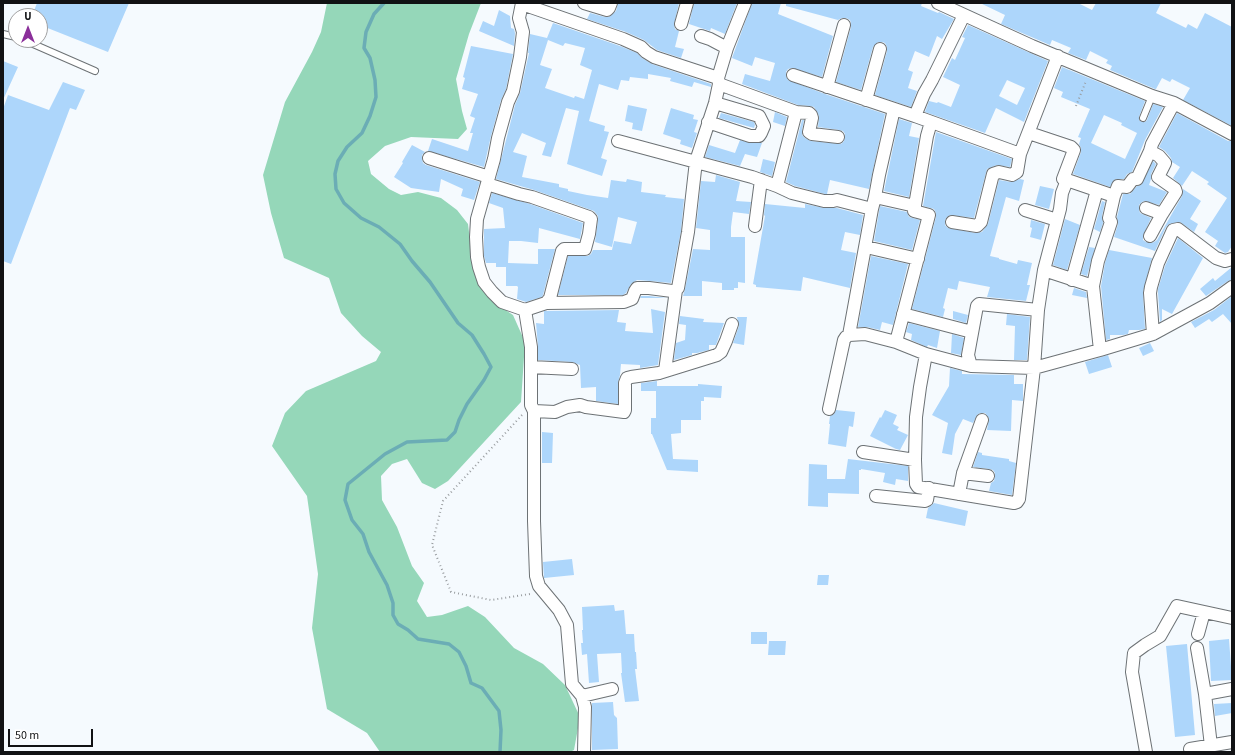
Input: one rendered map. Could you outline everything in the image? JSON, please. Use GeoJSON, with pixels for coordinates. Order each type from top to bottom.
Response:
{"type":"FeatureCollection","features":[{"type":"Feature","properties":{"kind":"street"},"geometry":{"type":"LineString","coordinates":[[676,290],[672,291],[637,288],[632,300],[624,302],[546,303],[525,310],[502,302],[484,282],[479,267],[476,226],[508,102],[513,91],[520,57],[523,32],[518,18],[522,3],[623,39],[641,47],[654,57],[796,112],[809,114],[812,118],[809,132],[812,134],[838,137]]}},
{"type":"Feature","properties":{"kind":"street"},"geometry":{"type":"LineString","coordinates":[[584,3],[607,10],[611,3]]}},
{"type":"Feature","properties":{"kind":"street"},"geometry":{"type":"LineString","coordinates":[[681,24],[687,3]]}},
{"type":"Feature","properties":{"kind":"street"},"geometry":{"type":"LineString","coordinates":[[664,371],[676,290],[680,285],[696,162],[715,104],[727,48],[745,3]]}},
{"type":"Feature","properties":{"kind":"street"},"geometry":{"type":"LineString","coordinates":[[938,3],[1032,46],[1152,96],[1174,103],[1232,134]]}},
{"type":"Feature","properties":{"kind":"street"},"geometry":{"type":"LineString","coordinates":[[915,116],[924,94],[964,15]]}},
{"type":"Feature","properties":{"kind":"street"},"geometry":{"type":"LineString","coordinates":[[827,87],[844,25]]}},
{"type":"Feature","properties":{"kind":"street"},"geometry":{"type":"LineString","coordinates":[[701,36],[727,48]]}},
{"type":"Feature","properties":{"kind":"street"},"geometry":{"type":"LineString","coordinates":[[866,100],[880,49]]}},
{"type":"Feature","properties":{"kind":"street"},"geometry":{"type":"LineString","coordinates":[[952,222],[977,226],[980,225],[994,174],[1000,172],[1012,175],[1017,172],[1020,154],[1058,56]]}},
{"type":"Feature","properties":{"kind":"street"},"geometry":{"type":"LineString","coordinates":[[793,75],[915,116],[1020,154]]}},
{"type":"Feature","properties":{"kind":"street"},"geometry":{"type":"LineString","coordinates":[[1100,350],[1093,286],[1098,261],[1111,222],[1109,218],[1114,196],[1118,186],[1127,187],[1134,179],[1137,179],[1152,144],[1174,103]]}},
{"type":"Feature","properties":{"kind":"street"},"geometry":{"type":"LineString","coordinates":[[708,122],[750,136],[759,136],[764,126],[759,116],[715,104]]}},
{"type":"Feature","properties":{"kind":"street"},"geometry":{"type":"LineString","coordinates":[[829,408],[844,340],[849,335],[879,175],[894,109]]}},
{"type":"Feature","properties":{"kind":"street"},"geometry":{"type":"LineString","coordinates":[[777,186],[796,112]]}},
{"type":"Feature","properties":{"kind":"street"},"geometry":{"type":"LineString","coordinates":[[896,342],[929,215],[914,211],[927,136],[931,122]]}},
{"type":"Feature","properties":{"kind":"street"},"geometry":{"type":"LineString","coordinates":[[1029,133],[1073,148],[1074,150],[1062,179],[1114,196]]}},
{"type":"Feature","properties":{"kind":"street"},"geometry":{"type":"LineString","coordinates":[[618,141],[761,180],[792,193],[824,201],[837,200],[915,206]]}},
{"type":"Feature","properties":{"kind":"street"},"geometry":{"type":"LineString","coordinates":[[1150,151],[1158,156],[1164,163],[1158,177],[1175,189],[1176,192],[1150,236]]}},
{"type":"Feature","properties":{"kind":"street"},"geometry":{"type":"LineString","coordinates":[[429,158],[519,194],[532,197],[591,219],[590,234],[585,249],[562,250],[550,298],[546,303]]}},
{"type":"Feature","properties":{"kind":"street"},"geometry":{"type":"LineString","coordinates":[[755,226],[761,180]]}},
{"type":"Feature","properties":{"kind":"street"},"geometry":{"type":"LineString","coordinates":[[926,354],[916,417],[916,484],[918,487],[959,494],[1014,503],[1018,501],[1034,368],[1038,310],[1044,270],[1060,210],[1062,193],[1067,180]]}},
{"type":"Feature","properties":{"kind":"street"},"geometry":{"type":"LineString","coordinates":[[1072,280],[1097,190]]}},
{"type":"Feature","properties":{"kind":"street"},"geometry":{"type":"LineString","coordinates":[[1146,208],[1162,214]]}},
{"type":"Feature","properties":{"kind":"street"},"geometry":{"type":"LineString","coordinates":[[1026,210],[1057,220]]}},
{"type":"Feature","properties":{"kind":"street"},"geometry":{"type":"LineString","coordinates":[[1153,334],[1150,293],[1151,287],[1158,263],[1173,230],[1178,230],[1216,258],[1225,262],[1232,259]]}},
{"type":"Feature","properties":{"kind":"street"},"geometry":{"type":"LineString","coordinates":[[866,247],[918,259]]}},
{"type":"Feature","properties":{"kind":"street"},"geometry":{"type":"LineString","coordinates":[[1044,270],[1093,286]]}},
{"type":"Feature","properties":{"kind":"street"},"geometry":{"type":"LineString","coordinates":[[849,335],[865,334],[896,342],[926,354],[970,366],[1034,368],[1153,334],[1210,303],[1232,287]]}},
{"type":"Feature","properties":{"kind":"street"},"geometry":{"type":"LineString","coordinates":[[970,366],[968,355],[977,306],[979,304],[1038,310]]}},
{"type":"Feature","properties":{"kind":"street"},"geometry":{"type":"LineString","coordinates":[[525,310],[531,347],[536,576],[539,586],[559,610],[567,625],[572,684],[582,696],[585,707],[584,752]]}},
{"type":"Feature","properties":{"kind":"street"},"geometry":{"type":"LineString","coordinates":[[903,314],[972,332]]}},
{"type":"Feature","properties":{"kind":"street"},"geometry":{"type":"LineString","coordinates":[[533,408],[555,412],[567,407],[580,405],[624,412],[625,382],[627,378],[631,376],[659,373],[717,355],[720,353],[726,342],[732,324]]}},
{"type":"Feature","properties":{"kind":"street"},"geometry":{"type":"LineString","coordinates":[[531,367],[572,369]]}},
{"type":"Feature","properties":{"kind":"street"},"geometry":{"type":"LineString","coordinates":[[959,494],[963,473],[982,420]]}},
{"type":"Feature","properties":{"kind":"street"},"geometry":{"type":"LineString","coordinates":[[863,452],[915,460]]}},
{"type":"Feature","properties":{"kind":"street"},"geometry":{"type":"LineString","coordinates":[[963,473],[988,476]]}},
{"type":"Feature","properties":{"kind":"street"},"geometry":{"type":"LineString","coordinates":[[876,496],[925,501],[927,500],[929,488]]}},
{"type":"Feature","properties":{"kind":"street"},"geometry":{"type":"LineString","coordinates":[[1146,752],[1132,672],[1134,654],[1160,636],[1177,606],[1232,618]]}},
{"type":"Feature","properties":{"kind":"street"},"geometry":{"type":"LineString","coordinates":[[1198,634],[1204,612]]}},
{"type":"Feature","properties":{"kind":"street"},"geometry":{"type":"LineString","coordinates":[[1198,648],[1211,746]]}},
{"type":"Feature","properties":{"kind":"street"},"geometry":{"type":"LineString","coordinates":[[582,696],[612,689]]}},
{"type":"Feature","properties":{"kind":"street"},"geometry":{"type":"LineString","coordinates":[[1205,694],[1232,689]]}},
{"type":"Feature","properties":{"kind":"street"},"geometry":{"type":"LineString","coordinates":[[1190,749],[1232,742]]}},
{"type":"Feature","properties":{"kind":"lane"},"geometry":{"type":"LineString","coordinates":[[43,48],[95,70]]}},
{"type":"Feature","properties":{"kind":"lane"},"geometry":{"type":"LineString","coordinates":[[1142,118],[1152,96]]}},
{"type":"Feature","properties":{"kind":"path"},"geometry":{"type":"LineString","coordinates":[[1076,106],[1090,70]]}},
{"type":"Feature","properties":{"kind":"path"},"geometry":{"type":"LineString","coordinates":[[533,408],[443,501],[432,545],[451,592],[491,600],[543,592]]}},
{"type":"Feature","properties":{"kind":"green space"},"geometry":{"type":"Polygon","coordinates":[[[327,3],[481,3],[469,34],[456,79],[467,129],[458,139],[411,137],[385,146],[368,161],[371,174],[389,189],[401,195],[418,192],[441,198],[457,210],[468,224],[474,273],[492,301],[513,315],[525,342],[521,402],[448,481],[435,489],[422,483],[407,459],[392,464],[381,476],[382,500],[397,527],[412,566],[424,583],[417,601],[427,617],[442,615],[468,606],[485,617],[514,648],[543,664],[565,685],[580,717],[574,750],[570,752],[380,752],[367,733],[327,709],[312,628],[318,574],[307,496],[272,446],[285,413],[306,391],[376,361],[381,352],[362,336],[341,313],[329,278],[284,258],[271,213],[263,175],[285,102],[321,32],[327,3]]]}},
{"type":"Feature","properties":{"kind":"building"},"geometry":{"type":"Polygon","coordinates":[[[37,3],[129,3],[108,52],[48,28],[48,8],[35,8],[37,3]]]}},
{"type":"Feature","properties":{"kind":"building"},"geometry":{"type":"Polygon","coordinates":[[[618,3],[679,3],[674,25],[675,29],[679,31],[675,47],[684,49],[681,58],[657,50],[644,40],[626,32],[587,19],[590,13],[609,17],[616,11],[618,3]]]}},
{"type":"Feature","properties":{"kind":"building"},"geometry":{"type":"Polygon","coordinates":[[[694,3],[737,3],[725,34],[711,28],[710,31],[689,24],[694,3]]]}},
{"type":"Feature","properties":{"kind":"building"},"geometry":{"type":"Polygon","coordinates":[[[752,3],[781,3],[778,14],[833,36],[822,77],[792,68],[788,69],[786,72],[788,80],[885,114],[869,189],[830,180],[827,194],[825,194],[786,182],[802,120],[804,120],[802,135],[811,141],[841,144],[844,141],[845,134],[843,131],[818,127],[819,116],[814,107],[798,105],[742,84],[745,74],[770,81],[775,63],[755,57],[752,66],[732,58],[752,3]]]}},
{"type":"Feature","properties":{"kind":"building"},"geometry":{"type":"Polygon","coordinates":[[[786,3],[922,3],[921,6],[954,19],[942,39],[937,36],[929,57],[915,51],[908,70],[913,72],[908,88],[917,91],[911,107],[875,95],[887,51],[885,43],[878,42],[873,47],[861,90],[836,82],[851,27],[850,20],[842,18],[838,20],[786,6],[786,3]]]}},
{"type":"Feature","properties":{"kind":"building"},"geometry":{"type":"Polygon","coordinates":[[[980,3],[1078,3],[1092,10],[1096,3],[1161,3],[1156,13],[1186,28],[1188,24],[1197,29],[1205,13],[1232,27],[1232,126],[1183,100],[1190,88],[1172,79],[1170,82],[1162,78],[1155,89],[1110,70],[1112,66],[1106,63],[1108,60],[1090,51],[1086,60],[1068,53],[1071,48],[1052,40],[1050,45],[1001,24],[1005,15],[980,3]]]}},
{"type":"Feature","properties":{"kind":"building"},"geometry":{"type":"Polygon","coordinates":[[[499,10],[510,16],[511,28],[514,29],[515,33],[514,46],[479,31],[483,21],[494,26],[499,10]]]}},
{"type":"Feature","properties":{"kind":"building"},"geometry":{"type":"Polygon","coordinates":[[[553,23],[620,46],[637,53],[652,64],[711,84],[711,87],[694,82],[692,87],[670,81],[671,78],[648,74],[648,79],[630,77],[629,81],[621,80],[618,90],[599,84],[589,121],[605,126],[604,131],[609,132],[601,158],[607,160],[602,176],[567,164],[579,111],[566,108],[551,157],[542,155],[546,143],[522,133],[513,152],[527,156],[522,177],[559,184],[559,187],[568,189],[568,191],[608,198],[611,180],[626,182],[627,179],[642,182],[641,192],[684,199],[681,231],[671,283],[637,280],[631,284],[626,293],[623,295],[558,295],[568,256],[588,256],[593,250],[612,250],[614,241],[631,244],[637,222],[618,217],[612,247],[595,242],[598,216],[594,211],[534,190],[496,179],[515,105],[520,93],[529,53],[530,34],[547,38],[553,23]],[[548,40],[540,65],[552,69],[545,88],[574,98],[575,96],[584,99],[592,70],[580,65],[585,48],[565,43],[563,46],[548,40]]]}},
{"type":"Feature","properties":{"kind":"building"},"geometry":{"type":"Polygon","coordinates":[[[968,25],[1048,61],[1024,122],[996,108],[985,133],[925,112],[929,101],[938,102],[951,107],[960,85],[943,77],[952,58],[955,60],[965,38],[962,37],[968,25]],[[1007,80],[999,96],[1017,105],[1025,88],[1007,80]]]}},
{"type":"Feature","properties":{"kind":"building"},"geometry":{"type":"Polygon","coordinates":[[[471,46],[513,54],[506,89],[501,100],[484,167],[428,151],[432,139],[468,151],[473,133],[470,133],[475,118],[470,116],[478,94],[462,89],[465,78],[463,77],[471,46]]]}},
{"type":"Feature","properties":{"kind":"building"},"geometry":{"type":"Polygon","coordinates":[[[3,61],[18,67],[3,100],[3,61]]]}},
{"type":"Feature","properties":{"kind":"building"},"geometry":{"type":"Polygon","coordinates":[[[1062,67],[1145,101],[1139,117],[1139,120],[1142,122],[1147,120],[1153,104],[1163,107],[1145,140],[1132,172],[1127,174],[1124,179],[1114,180],[1110,187],[1073,174],[1081,152],[1079,144],[1081,138],[1078,137],[1090,109],[1061,97],[1063,92],[1054,88],[1062,67]],[[1104,115],[1091,143],[1125,159],[1137,133],[1121,125],[1122,123],[1104,115]]]}},
{"type":"Feature","properties":{"kind":"building"},"geometry":{"type":"Polygon","coordinates":[[[63,82],[85,90],[76,110],[70,108],[11,264],[3,261],[3,109],[8,95],[49,110],[63,82]]]}},
{"type":"Feature","properties":{"kind":"building"},"geometry":{"type":"Polygon","coordinates":[[[628,105],[647,109],[642,131],[632,129],[633,123],[625,121],[628,105]]]}},
{"type":"Feature","properties":{"kind":"building"},"geometry":{"type":"Polygon","coordinates":[[[671,108],[694,115],[693,119],[698,120],[694,132],[697,133],[692,148],[680,144],[681,140],[663,134],[671,108]]]}},
{"type":"Feature","properties":{"kind":"building"},"geometry":{"type":"Polygon","coordinates":[[[775,112],[787,117],[785,126],[773,122],[775,112]]]}},
{"type":"Feature","properties":{"kind":"building"},"geometry":{"type":"Polygon","coordinates":[[[721,113],[754,122],[754,128],[719,118],[721,113]]]}},
{"type":"Feature","properties":{"kind":"building"},"geometry":{"type":"Polygon","coordinates":[[[1177,113],[1228,141],[1232,141],[1232,246],[1228,252],[1225,253],[1215,246],[1218,241],[1205,232],[1227,198],[1207,184],[1209,182],[1192,171],[1182,186],[1173,178],[1180,167],[1172,162],[1171,158],[1165,151],[1159,147],[1177,113]]]}},
{"type":"Feature","properties":{"kind":"building"},"geometry":{"type":"Polygon","coordinates":[[[899,119],[912,123],[909,136],[919,138],[909,197],[884,191],[899,119]]]}},
{"type":"Feature","properties":{"kind":"building"},"geometry":{"type":"Polygon","coordinates":[[[936,132],[1012,159],[1010,167],[997,165],[987,169],[974,218],[950,215],[945,221],[945,225],[948,228],[976,233],[982,232],[988,224],[999,180],[1011,182],[1020,179],[1024,180],[1019,201],[1006,197],[990,256],[1017,264],[1018,260],[1032,263],[1027,285],[1030,285],[1026,301],[987,297],[990,287],[959,281],[957,290],[948,288],[943,308],[945,309],[943,317],[912,309],[936,217],[934,209],[923,206],[936,132]]]}},
{"type":"Feature","properties":{"kind":"building"},"geometry":{"type":"Polygon","coordinates":[[[740,140],[750,143],[762,143],[757,157],[745,154],[740,166],[705,157],[709,145],[735,153],[740,140]]]}},
{"type":"Feature","properties":{"kind":"building"},"geometry":{"type":"Polygon","coordinates":[[[412,145],[425,152],[422,155],[422,159],[423,163],[426,165],[480,182],[474,200],[461,196],[463,189],[441,179],[439,192],[411,188],[394,177],[412,145]]]}},
{"type":"Feature","properties":{"kind":"building"},"geometry":{"type":"Polygon","coordinates":[[[763,159],[775,162],[772,176],[760,172],[763,159]]]}},
{"type":"Feature","properties":{"kind":"building"},"geometry":{"type":"Polygon","coordinates":[[[1153,161],[1156,164],[1151,174],[1149,185],[1167,192],[1159,205],[1145,201],[1139,205],[1140,213],[1151,218],[1143,236],[1143,240],[1151,243],[1157,240],[1182,196],[1183,189],[1201,201],[1190,219],[1198,224],[1194,232],[1180,222],[1169,224],[1166,227],[1155,251],[1114,237],[1118,224],[1117,217],[1123,194],[1130,194],[1137,186],[1141,185],[1153,161]]]}},
{"type":"Feature","properties":{"kind":"building"},"geometry":{"type":"Polygon","coordinates":[[[716,175],[740,182],[736,201],[751,202],[749,214],[733,212],[731,227],[731,237],[745,237],[745,283],[738,282],[738,288],[734,288],[734,290],[722,290],[722,283],[702,281],[702,296],[683,296],[693,249],[710,250],[710,230],[696,228],[701,181],[715,182],[716,175]]]}},
{"type":"Feature","properties":{"kind":"building"},"geometry":{"type":"Polygon","coordinates":[[[1040,186],[1054,189],[1049,209],[1035,205],[1040,186]]]}},
{"type":"Feature","properties":{"kind":"building"},"geometry":{"type":"Polygon","coordinates":[[[492,193],[530,204],[583,223],[580,239],[539,228],[538,243],[509,241],[508,263],[538,264],[538,249],[555,249],[542,297],[526,302],[517,299],[518,287],[506,286],[506,267],[496,267],[496,263],[486,263],[484,256],[484,229],[505,228],[503,208],[489,203],[492,193]]]}},
{"type":"Feature","properties":{"kind":"building"},"geometry":{"type":"Polygon","coordinates":[[[1102,201],[1105,202],[1102,216],[1103,223],[1100,232],[1094,229],[1102,201]]]}},
{"type":"Feature","properties":{"kind":"building"},"geometry":{"type":"Polygon","coordinates":[[[765,204],[805,208],[805,204],[824,208],[837,208],[863,215],[860,235],[845,232],[841,250],[856,253],[850,288],[803,277],[801,291],[756,287],[756,285],[753,284],[765,216],[765,204]]]}},
{"type":"Feature","properties":{"kind":"building"},"geometry":{"type":"Polygon","coordinates":[[[880,206],[907,212],[909,217],[920,220],[912,250],[874,241],[880,206]]]}},
{"type":"Feature","properties":{"kind":"building"},"geometry":{"type":"Polygon","coordinates":[[[1065,219],[1080,225],[1067,270],[1053,265],[1065,219]]]}},
{"type":"Feature","properties":{"kind":"building"},"geometry":{"type":"Polygon","coordinates":[[[1031,220],[1045,224],[1041,240],[1030,237],[1032,228],[1030,227],[1031,220]]]}},
{"type":"Feature","properties":{"kind":"building"},"geometry":{"type":"Polygon","coordinates":[[[1178,238],[1203,258],[1172,314],[1162,309],[1162,320],[1160,322],[1158,289],[1165,266],[1178,238]]]}},
{"type":"Feature","properties":{"kind":"building"},"geometry":{"type":"Polygon","coordinates":[[[1089,247],[1095,248],[1087,276],[1081,274],[1089,247]]]}},
{"type":"Feature","properties":{"kind":"building"},"geometry":{"type":"Polygon","coordinates":[[[1109,250],[1152,258],[1143,292],[1145,329],[1129,330],[1128,334],[1123,335],[1110,335],[1110,339],[1106,340],[1101,286],[1109,250]]]}},
{"type":"Feature","properties":{"kind":"building"},"geometry":{"type":"Polygon","coordinates":[[[871,256],[908,264],[893,325],[882,322],[880,330],[867,327],[858,327],[871,256]]]}},
{"type":"Feature","properties":{"kind":"building"},"geometry":{"type":"Polygon","coordinates":[[[1232,267],[1232,280],[1228,281],[1206,296],[1200,289],[1213,278],[1215,281],[1232,267]]]}},
{"type":"Feature","properties":{"kind":"building"},"geometry":{"type":"Polygon","coordinates":[[[1074,288],[1086,292],[1087,298],[1072,295],[1074,288]]]}},
{"type":"Feature","properties":{"kind":"building"},"geometry":{"type":"Polygon","coordinates":[[[641,296],[649,296],[667,298],[640,298],[641,296]]]}},
{"type":"Feature","properties":{"kind":"building"},"geometry":{"type":"Polygon","coordinates":[[[1232,296],[1232,324],[1223,314],[1212,322],[1209,319],[1195,328],[1191,322],[1214,310],[1232,296]]]}},
{"type":"Feature","properties":{"kind":"building"},"geometry":{"type":"Polygon","coordinates":[[[651,309],[665,312],[658,365],[640,368],[640,365],[621,364],[618,383],[618,404],[596,401],[596,387],[581,388],[580,365],[572,362],[538,360],[536,323],[544,324],[544,311],[619,310],[617,322],[626,323],[625,331],[653,333],[651,309]]]}},
{"type":"Feature","properties":{"kind":"building"},"geometry":{"type":"Polygon","coordinates":[[[953,311],[968,315],[966,323],[953,319],[953,311]]]}},
{"type":"Feature","properties":{"kind":"building"},"geometry":{"type":"Polygon","coordinates":[[[1007,314],[1030,317],[1027,360],[1014,360],[1015,326],[1006,325],[1007,314]]]}},
{"type":"Feature","properties":{"kind":"building"},"geometry":{"type":"Polygon","coordinates":[[[680,316],[704,319],[703,322],[724,323],[716,345],[709,345],[709,350],[692,353],[692,355],[674,360],[676,343],[685,340],[686,325],[679,324],[680,316]]]}},
{"type":"Feature","properties":{"kind":"building"},"geometry":{"type":"Polygon","coordinates":[[[737,317],[747,317],[744,345],[733,343],[739,326],[737,317]]]}},
{"type":"Feature","properties":{"kind":"building"},"geometry":{"type":"Polygon","coordinates":[[[909,323],[940,331],[937,348],[928,345],[927,347],[911,340],[912,334],[906,332],[909,323]]]}},
{"type":"Feature","properties":{"kind":"building"},"geometry":{"type":"Polygon","coordinates":[[[952,334],[964,338],[961,355],[951,353],[952,334]]]}},
{"type":"Feature","properties":{"kind":"building"},"geometry":{"type":"Polygon","coordinates":[[[1150,343],[1154,351],[1143,356],[1139,348],[1150,343]]]}},
{"type":"Feature","properties":{"kind":"building"},"geometry":{"type":"Polygon","coordinates":[[[1108,355],[1112,367],[1089,374],[1085,362],[1108,355]]]}},
{"type":"Feature","properties":{"kind":"building"},"geometry":{"type":"Polygon","coordinates":[[[950,368],[962,371],[962,374],[1014,375],[1014,384],[1023,384],[1023,401],[1012,400],[1011,431],[987,430],[989,418],[985,413],[980,413],[977,415],[973,423],[963,419],[955,434],[952,455],[942,453],[948,423],[932,415],[949,386],[950,368]]]}},
{"type":"Feature","properties":{"kind":"building"},"geometry":{"type":"Polygon","coordinates":[[[657,381],[657,386],[698,386],[698,384],[722,386],[721,398],[704,397],[704,401],[701,401],[701,420],[681,420],[681,433],[671,434],[673,459],[698,460],[698,472],[667,470],[651,434],[651,418],[656,418],[656,391],[641,391],[641,383],[657,381]]]}},
{"type":"Feature","properties":{"kind":"building"},"geometry":{"type":"Polygon","coordinates":[[[836,410],[855,412],[853,427],[849,426],[846,447],[828,444],[830,416],[834,414],[836,410]]]}},
{"type":"Feature","properties":{"kind":"building"},"geometry":{"type":"Polygon","coordinates":[[[885,410],[897,415],[893,424],[899,427],[897,430],[908,435],[900,450],[870,436],[885,410]]]}},
{"type":"Feature","properties":{"kind":"building"},"geometry":{"type":"Polygon","coordinates":[[[542,432],[553,433],[552,463],[542,463],[542,432]]]}},
{"type":"Feature","properties":{"kind":"building"},"geometry":{"type":"Polygon","coordinates":[[[978,452],[982,453],[982,455],[1009,459],[1009,461],[1016,463],[1012,495],[989,491],[991,483],[994,481],[995,473],[993,470],[973,467],[978,452]]]}},
{"type":"Feature","properties":{"kind":"building"},"geometry":{"type":"Polygon","coordinates":[[[848,459],[908,466],[908,481],[896,479],[895,485],[883,482],[885,473],[861,469],[859,470],[859,494],[828,493],[828,507],[808,506],[809,464],[827,465],[827,479],[845,479],[848,459]]]}},
{"type":"Feature","properties":{"kind":"building"},"geometry":{"type":"Polygon","coordinates":[[[934,503],[968,511],[965,526],[926,518],[928,508],[934,503]]]}},
{"type":"Feature","properties":{"kind":"building"},"geometry":{"type":"Polygon","coordinates":[[[572,559],[574,575],[544,578],[543,562],[572,559]]]}},
{"type":"Feature","properties":{"kind":"building"},"geometry":{"type":"Polygon","coordinates":[[[818,575],[829,575],[828,585],[817,585],[818,575]]]}},
{"type":"Feature","properties":{"kind":"building"},"geometry":{"type":"Polygon","coordinates":[[[614,605],[615,611],[624,610],[626,634],[634,634],[637,669],[635,669],[639,701],[625,702],[621,673],[621,653],[597,654],[599,682],[589,683],[587,654],[582,655],[582,607],[614,605]]]}},
{"type":"Feature","properties":{"kind":"building"},"geometry":{"type":"Polygon","coordinates":[[[751,632],[767,632],[767,644],[751,644],[751,632]]]}},
{"type":"Feature","properties":{"kind":"building"},"geometry":{"type":"Polygon","coordinates":[[[1229,639],[1232,680],[1211,681],[1209,641],[1229,639]]]}},
{"type":"Feature","properties":{"kind":"building"},"geometry":{"type":"Polygon","coordinates":[[[769,641],[786,641],[785,655],[768,655],[769,641]]]}},
{"type":"Feature","properties":{"kind":"building"},"geometry":{"type":"Polygon","coordinates":[[[1187,644],[1195,735],[1175,737],[1166,646],[1187,644]]]}},
{"type":"Feature","properties":{"kind":"building"},"geometry":{"type":"Polygon","coordinates":[[[613,702],[614,715],[617,718],[618,749],[592,750],[592,703],[613,702]]]}},
{"type":"Feature","properties":{"kind":"building"},"geometry":{"type":"Polygon","coordinates":[[[1232,703],[1232,713],[1215,716],[1214,704],[1232,703]]]}},
{"type":"Feature","properties":{"kind":"waterway"},"geometry":{"type":"LineString","coordinates":[[384,3],[374,14],[366,32],[364,48],[370,58],[375,80],[376,97],[370,116],[362,133],[347,147],[338,161],[335,174],[336,189],[344,203],[361,218],[379,227],[400,244],[430,282],[458,323],[472,335],[491,367],[484,380],[467,404],[455,432],[447,440],[407,442],[385,454],[348,484],[345,500],[352,520],[363,534],[369,552],[387,585],[393,603],[393,615],[398,624],[418,639],[449,644],[459,652],[466,666],[471,683],[482,688],[499,711],[501,730],[500,752]]}}]}
